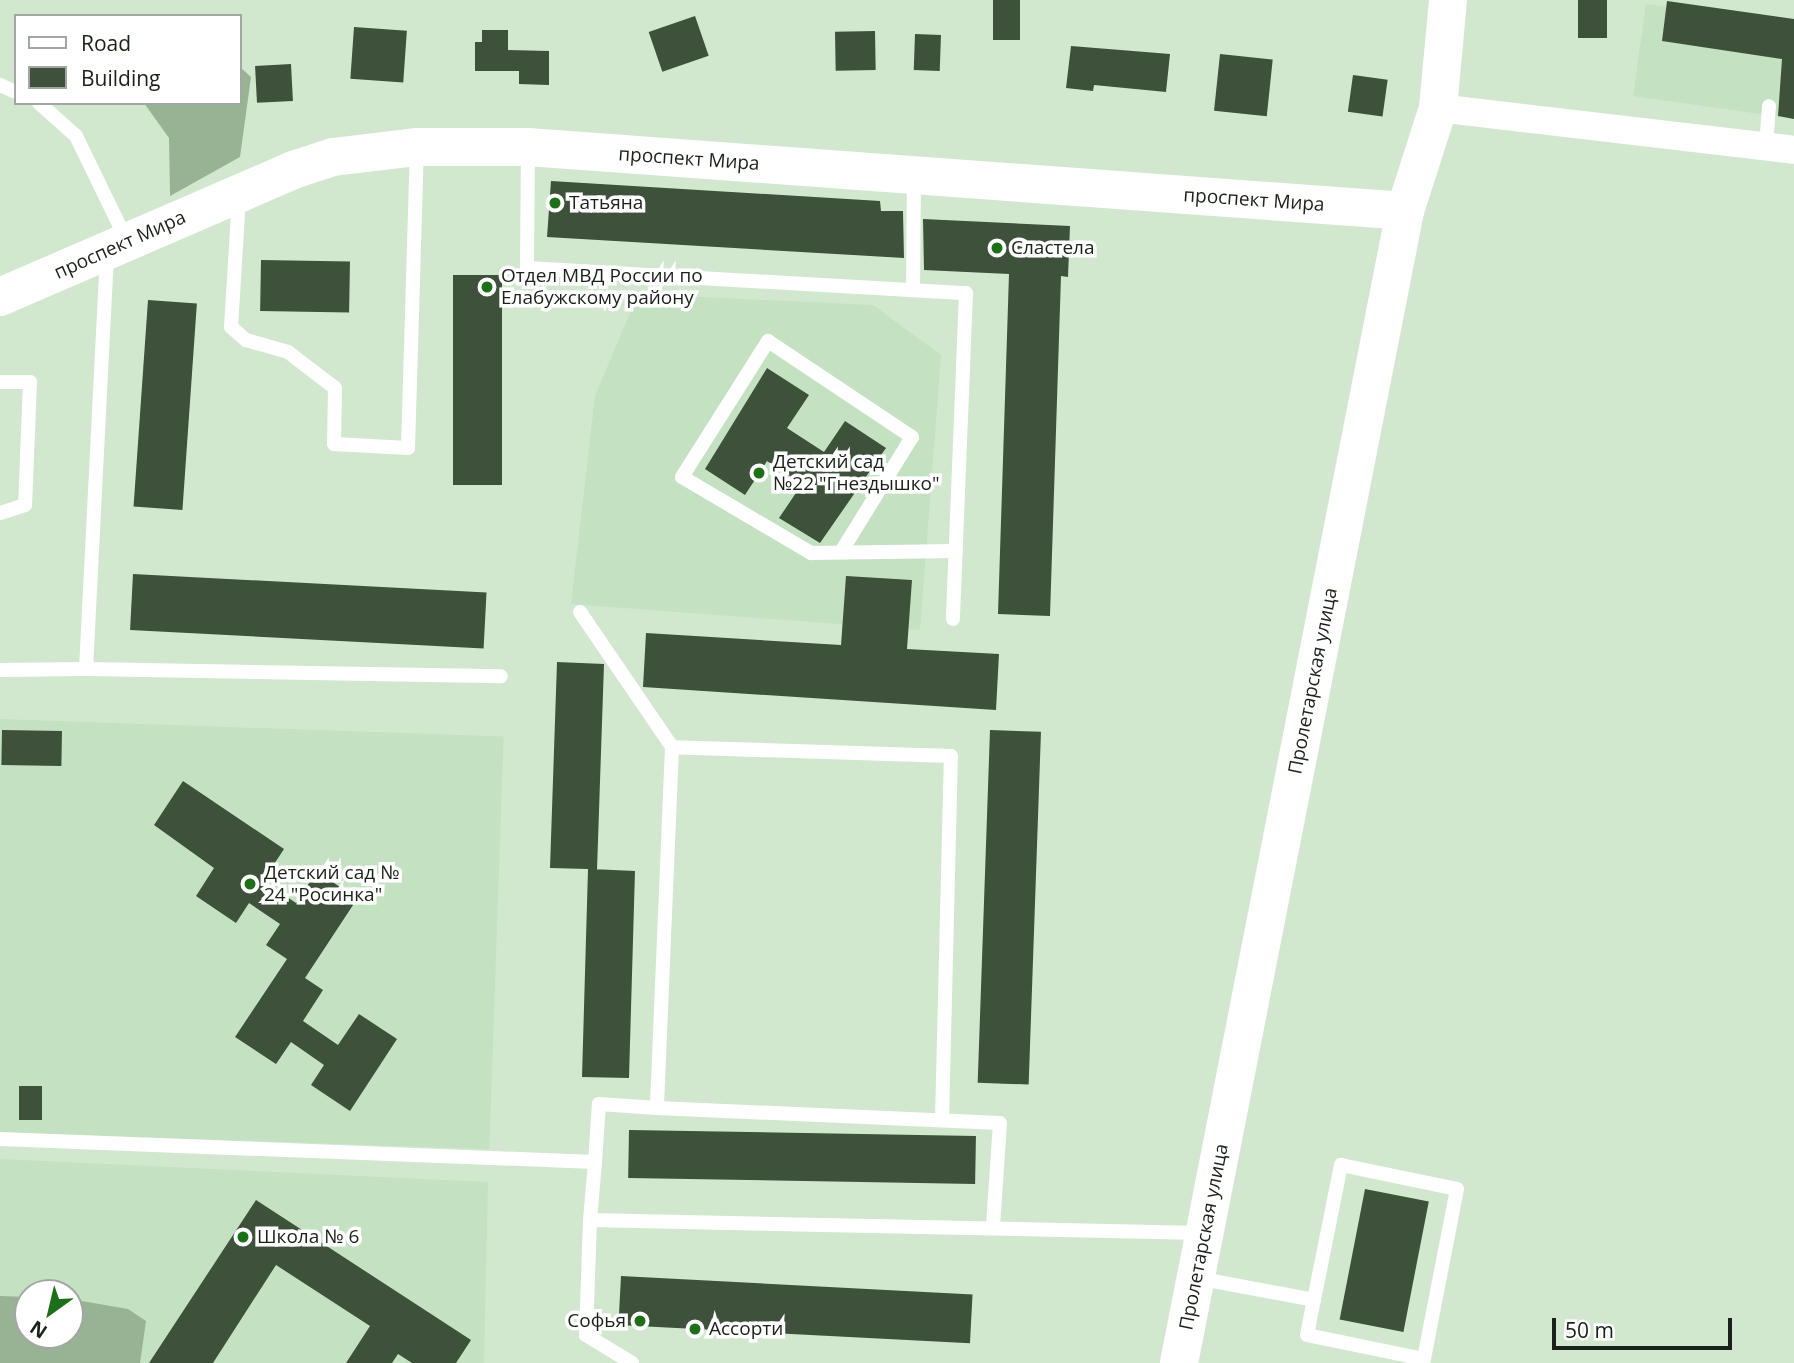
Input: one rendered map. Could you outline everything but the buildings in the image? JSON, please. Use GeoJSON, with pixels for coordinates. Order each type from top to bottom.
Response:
{"type":"FeatureCollection","features":[{"type":"Feature","properties":{"kind":"street","name":"Пролетарская улица"},"geometry":{"type":"LineString","coordinates":[[1178,1363],[1405,211],[1438,108],[1448,0]]}},
{"type":"Feature","properties":{"kind":"street"},"geometry":{"type":"LineString","coordinates":[[1438,108],[1794,150]]}},
{"type":"Feature","properties":{"kind":"street","name":"проспект Мира"},"geometry":{"type":"LineString","coordinates":[[0,297],[239,193],[333,157],[418,147],[528,147],[1405,211]]}},
{"type":"Feature","properties":{"kind":"lane"},"geometry":{"type":"LineString","coordinates":[[41,105],[76,136],[117,246],[86,669]]}},
{"type":"Feature","properties":{"kind":"lane"},"geometry":{"type":"LineString","coordinates":[[1766,146],[1769,106]]}},
{"type":"Feature","properties":{"kind":"lane"},"geometry":{"type":"LineString","coordinates":[[239,193],[231,327],[246,340],[288,352],[335,388],[334,444],[408,448],[418,147]]}},
{"type":"Feature","properties":{"kind":"lane"},"geometry":{"type":"LineString","coordinates":[[528,147],[527,268],[966,293],[953,620]]}},
{"type":"Feature","properties":{"kind":"lane"},"geometry":{"type":"LineString","coordinates":[[913,290],[914,175]]}},
{"type":"Feature","properties":{"kind":"lane"},"geometry":{"type":"LineString","coordinates":[[841,552],[912,437],[768,341],[682,477],[811,553],[956,551]]}},
{"type":"Feature","properties":{"kind":"lane"},"geometry":{"type":"LineString","coordinates":[[0,382],[30,382],[25,505],[0,513]]}},
{"type":"Feature","properties":{"kind":"lane"},"geometry":{"type":"LineString","coordinates":[[580,611],[672,747],[657,1108]]}},
{"type":"Feature","properties":{"kind":"lane"},"geometry":{"type":"LineString","coordinates":[[0,670],[501,676]]}},
{"type":"Feature","properties":{"kind":"lane"},"geometry":{"type":"LineString","coordinates":[[672,747],[951,756],[942,1120]]}},
{"type":"Feature","properties":{"kind":"lane"},"geometry":{"type":"LineString","coordinates":[[632,1363],[586,1335],[590,1220],[599,1104],[1000,1123],[993,1227]]}},
{"type":"Feature","properties":{"kind":"lane"},"geometry":{"type":"LineString","coordinates":[[0,1139],[595,1162]]}},
{"type":"Feature","properties":{"kind":"lane"},"geometry":{"type":"LineString","coordinates":[[1341,1165],[1457,1189],[1424,1359],[1307,1335],[1314,1300],[1341,1165]]}},
{"type":"Feature","properties":{"kind":"lane"},"geometry":{"type":"LineString","coordinates":[[590,1220],[993,1227],[1068,1234],[1204,1233]]}},
{"type":"Feature","properties":{"kind":"lane"},"geometry":{"type":"LineString","coordinates":[[1196,1278],[1314,1300]]}},
{"type":"Feature","properties":{"kind":"shaded area"},"geometry":{"type":"Polygon","coordinates":[[[1646,4],[1794,25],[1782,117],[1633,96],[1646,4]]]}},
{"type":"Feature","properties":{"kind":"shaded area"},"geometry":{"type":"Polygon","coordinates":[[[242,69],[251,77],[240,157],[170,196],[169,138],[145,105],[242,105],[242,69]]]}},
{"type":"Feature","properties":{"kind":"shaded area","name":"Детский сад №22 \"Гнездышко\""},"geometry":{"type":"Polygon","coordinates":[[[638,294],[873,305],[941,355],[920,630],[571,604],[595,396],[638,294]]]}},
{"type":"Feature","properties":{"kind":"shaded area","name":"Детский сад № 24 \"Росинка\""},"geometry":{"type":"Polygon","coordinates":[[[0,719],[504,737],[489,1149],[0,1132],[0,719]]]}},
{"type":"Feature","properties":{"kind":"shaded area","name":"Школа № 6"},"geometry":{"type":"Polygon","coordinates":[[[0,1159],[488,1182],[484,1363],[0,1363],[0,1159]]]}},
{"type":"Feature","properties":{"kind":"shaded area"},"geometry":{"type":"Polygon","coordinates":[[[0,1296],[14,1296],[14,1349],[84,1349],[84,1301],[128,1309],[146,1321],[140,1363],[0,1363],[0,1296]]]}},
{"type":"Feature","properties":{"kind":"place","name":"Татьяна"},"geometry":{"type":"Point","coordinates":[555,203]}},
{"type":"Feature","properties":{"kind":"place","name":"Сластела"},"geometry":{"type":"Point","coordinates":[997,248]}},
{"type":"Feature","properties":{"kind":"place","name":"Отдел МВД России по Елабужскому району"},"geometry":{"type":"Point","coordinates":[487,287]}},
{"type":"Feature","properties":{"kind":"place","name":"Детский сад №22 \"Гнездышко\""},"geometry":{"type":"Point","coordinates":[759,473]}},
{"type":"Feature","properties":{"kind":"place","name":"Детский сад № 24 \"Росинка\""},"geometry":{"type":"Point","coordinates":[250,884]}},
{"type":"Feature","properties":{"kind":"place","name":"Школа № 6"},"geometry":{"type":"Point","coordinates":[243,1237]}},
{"type":"Feature","properties":{"kind":"place","name":"Софья"},"geometry":{"type":"Point","coordinates":[640,1321]}},
{"type":"Feature","properties":{"kind":"place","name":"Ассорти"},"geometry":{"type":"Point","coordinates":[695,1329]}}]}
